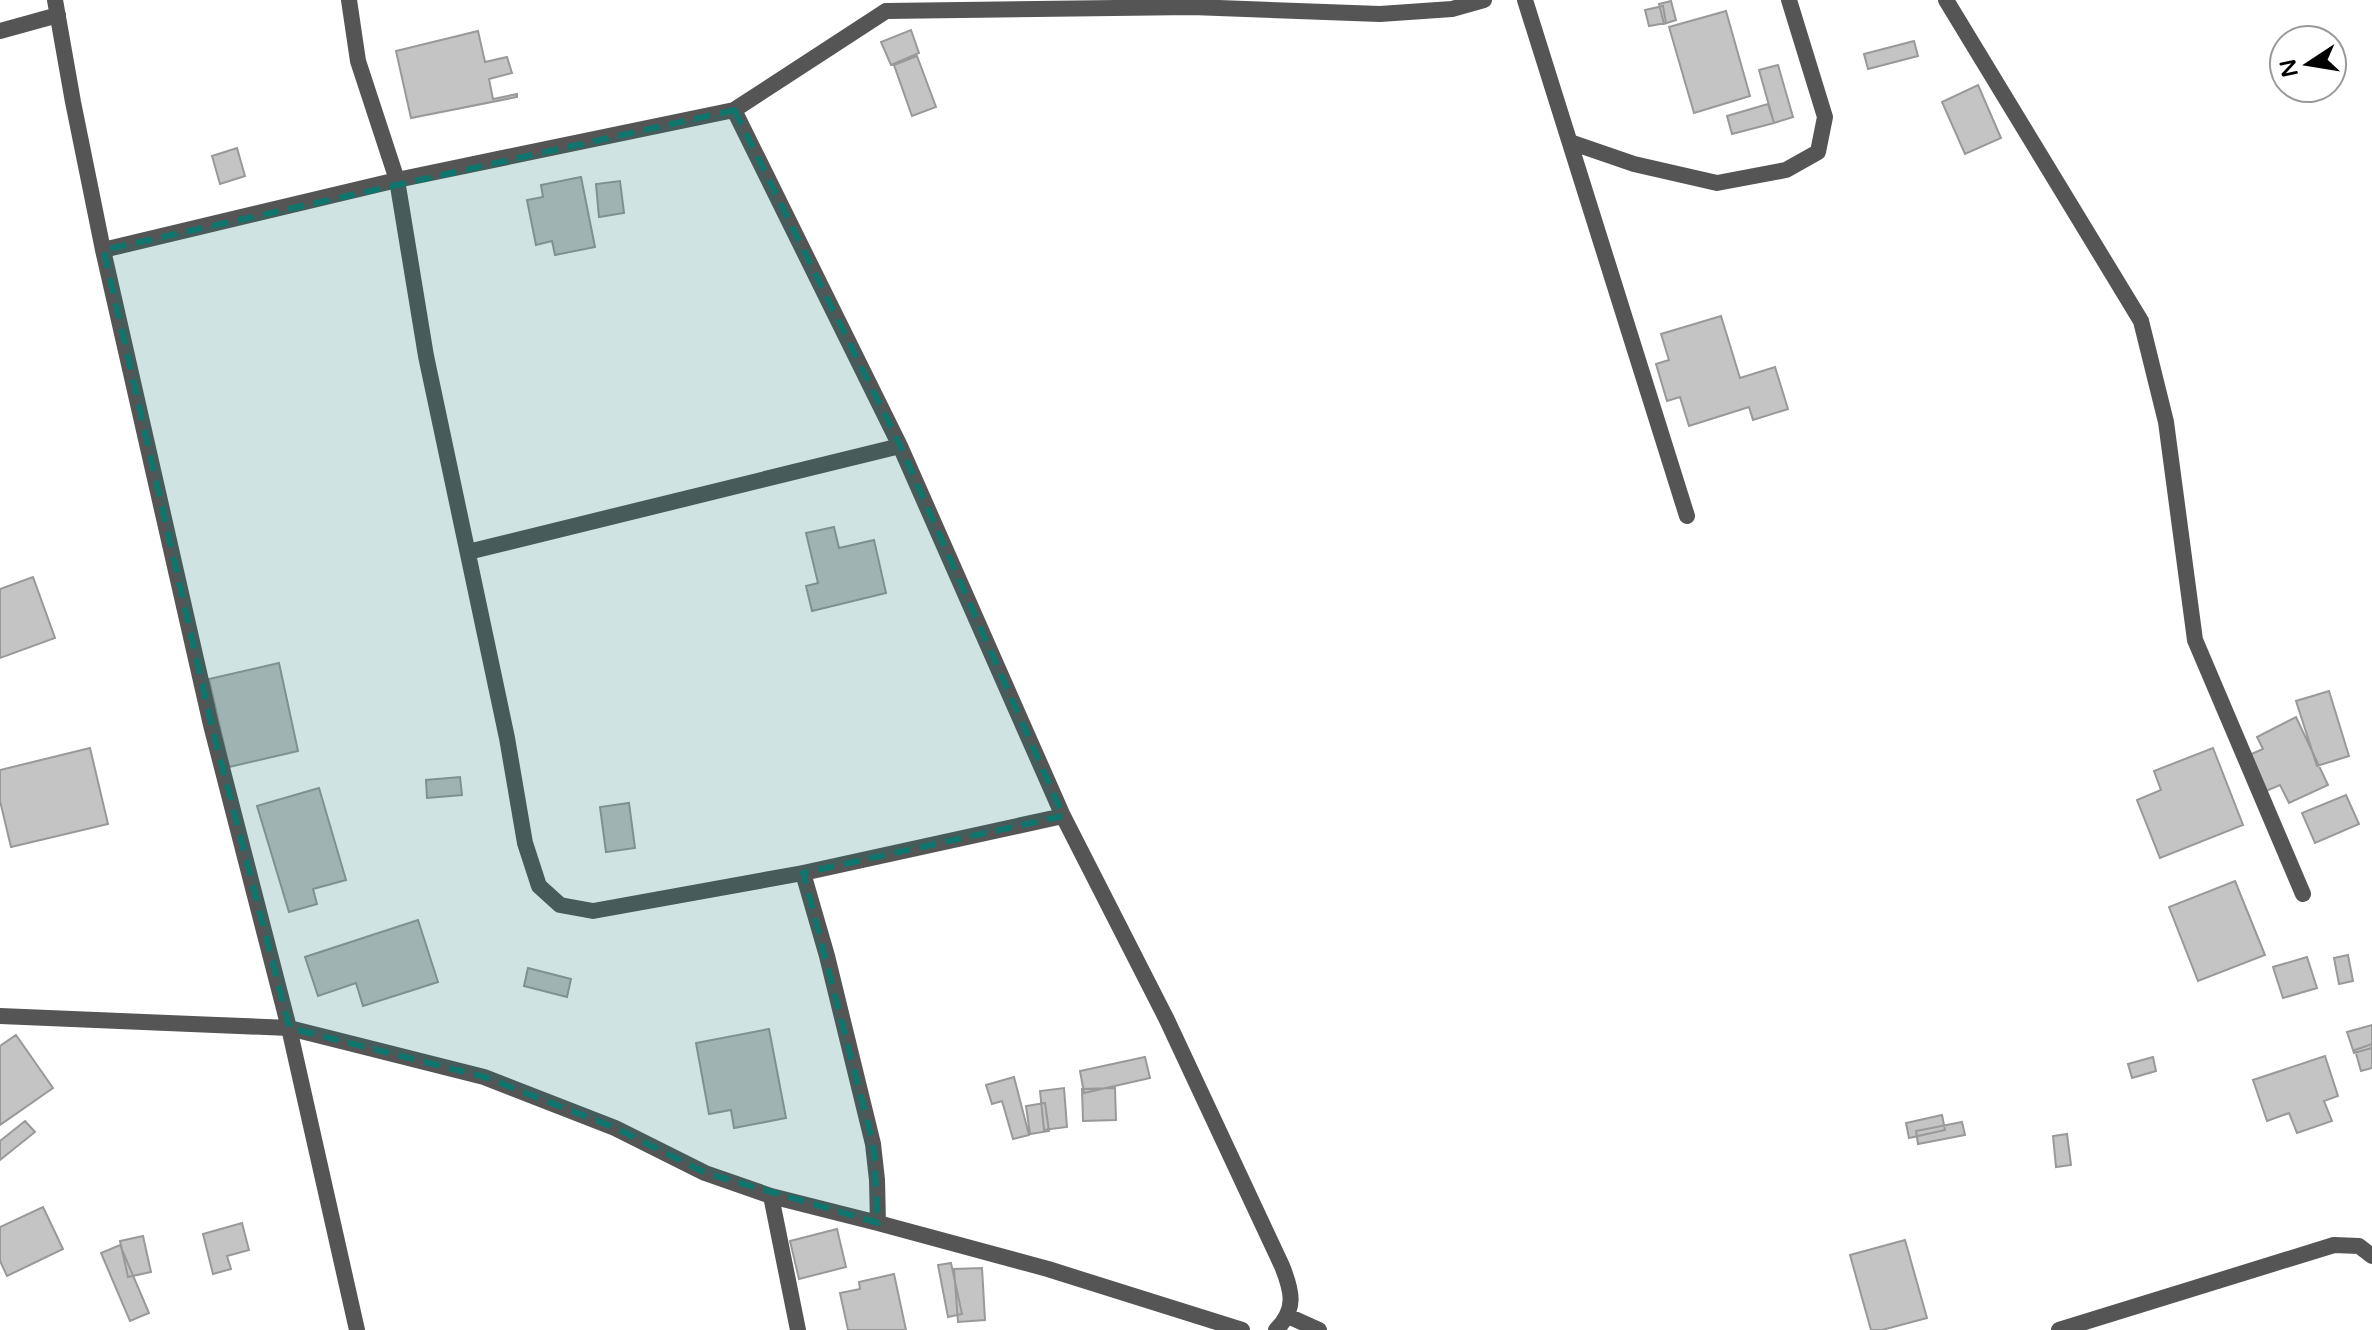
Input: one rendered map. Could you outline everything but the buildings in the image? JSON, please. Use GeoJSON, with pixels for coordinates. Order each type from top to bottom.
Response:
{"type":"FeatureCollection","features":[{"type":"Feature","properties":{"kind":"street"},"geometry":{"type":"LineString","coordinates":[[349,0],[358,61],[397,180],[426,356],[507,738],[525,843],[539,886],[560,905],[593,911],[803,873],[1063,816]]}},
{"type":"Feature","properties":{"kind":"street"},"geometry":{"type":"LineString","coordinates":[[103,250],[397,180],[734,110],[884,6],[1192,7],[1380,14],[1452,9],[1484,0]]}},
{"type":"Feature","properties":{"kind":"street"},"geometry":{"type":"LineString","coordinates":[[1525,0],[1687,516]]}},
{"type":"Feature","properties":{"kind":"street"},"geometry":{"type":"LineString","coordinates":[[1570,142],[1634,164],[1717,183],[1786,170],[1818,152],[1825,117],[1789,0]]}},
{"type":"Feature","properties":{"kind":"street"},"geometry":{"type":"LineString","coordinates":[[1946,0],[2141,321],[2166,422],[2195,640],[2303,894]]}},
{"type":"Feature","properties":{"kind":"street"},"geometry":{"type":"LineString","coordinates":[[0,31],[57,8],[103,250],[211,725],[289,1028],[357,1330]]}},
{"type":"Feature","properties":{"kind":"street"},"geometry":{"type":"LineString","coordinates":[[734,110],[900,446],[1063,816],[1167,1020],[1282,1266],[1293,1302],[1288,1316],[1276,1330]]}},
{"type":"Feature","properties":{"kind":"street"},"geometry":{"type":"LineString","coordinates":[[468,552],[900,446]]}},
{"type":"Feature","properties":{"kind":"street"},"geometry":{"type":"LineString","coordinates":[[803,873],[827,956],[873,1144],[878,1223]]}},
{"type":"Feature","properties":{"kind":"street"},"geometry":{"type":"LineString","coordinates":[[0,1016],[289,1028],[484,1077],[615,1128],[705,1173],[771,1196],[1048,1269],[1242,1330]]}},
{"type":"Feature","properties":{"kind":"street"},"geometry":{"type":"LineString","coordinates":[[771,1196],[798,1330]]}},
{"type":"Feature","properties":{"kind":"street"},"geometry":{"type":"LineString","coordinates":[[2059,1330],[2334,1245],[2359,1246],[2372,1256]]}},
{"type":"Feature","properties":{"kind":"street"},"geometry":{"type":"LineString","coordinates":[[1288,1316],[1319,1330]]}},
{"type":"Feature","properties":{"kind":"highlighted area"},"geometry":{"type":"Polygon","coordinates":[[[734,110],[900,446],[1063,816],[803,873],[873,1144],[878,1223],[705,1173],[615,1128],[484,1077],[289,1028],[211,725],[103,250],[734,110]]]}}]}
